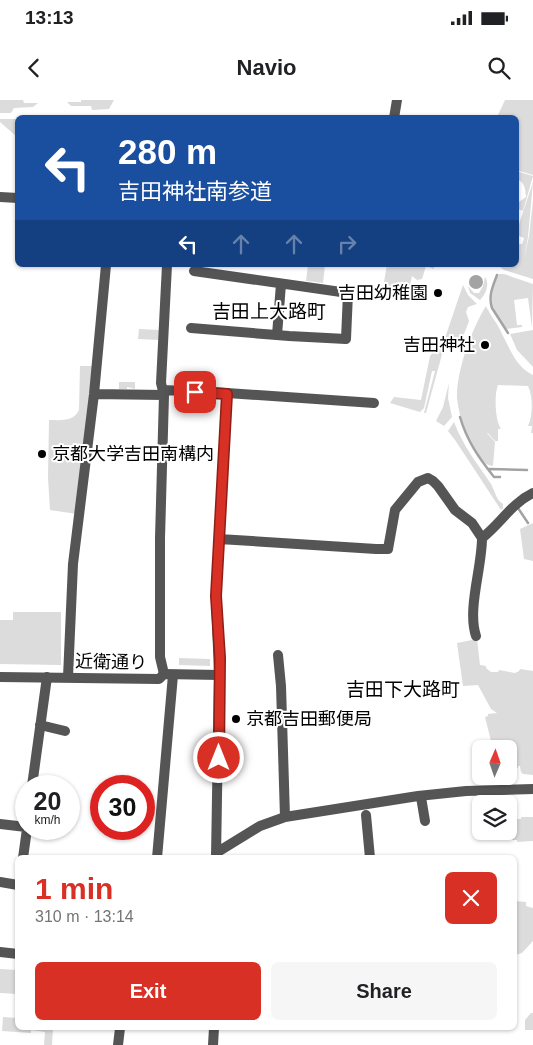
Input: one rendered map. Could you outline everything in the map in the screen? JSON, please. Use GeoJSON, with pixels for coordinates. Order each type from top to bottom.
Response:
{"type":"FeatureCollection","features":[{"type":"Feature","properties":{"kind":"street"},"geometry":{"type":"LineString","coordinates":[[394,115],[397,100]]}},
{"type":"Feature","properties":{"kind":"street"},"geometry":{"type":"LineString","coordinates":[[0,197],[15,198]]}},
{"type":"Feature","properties":{"kind":"street"},"geometry":{"type":"LineString","coordinates":[[68,677],[73,564],[94,394],[106,267]]}},
{"type":"Feature","properties":{"kind":"street"},"geometry":{"type":"LineString","coordinates":[[156,855],[169,674],[160,664],[163,392],[161,383],[167,267]]}},
{"type":"Feature","properties":{"kind":"street"},"geometry":{"type":"LineString","coordinates":[[191,328],[346,339],[348,293],[194,271]]}},
{"type":"Feature","properties":{"kind":"street"},"geometry":{"type":"LineString","coordinates":[[277,335],[281,284]]}},
{"type":"Feature","properties":{"kind":"street"},"geometry":{"type":"LineString","coordinates":[[94,394],[163,392],[227,394],[374,403]]}},
{"type":"Feature","properties":{"kind":"street"},"geometry":{"type":"LineString","coordinates":[[216,855],[220,676],[216,596],[227,394]]}},
{"type":"Feature","properties":{"kind":"street"},"geometry":{"type":"LineString","coordinates":[[219,539],[388,549],[396,510],[418,482],[428,478],[433,480],[455,510],[472,523],[482,538],[473,617],[476,636]]}},
{"type":"Feature","properties":{"kind":"street"},"geometry":{"type":"LineString","coordinates":[[482,538],[500,523],[517,503],[533,492]]}},
{"type":"Feature","properties":{"kind":"street"},"geometry":{"type":"LineString","coordinates":[[278,655],[281,686],[284,817]]}},
{"type":"Feature","properties":{"kind":"street","name":"近衛通り"},"geometry":{"type":"LineString","coordinates":[[0,677],[159,679],[169,674],[220,676]]}},
{"type":"Feature","properties":{"kind":"street"},"geometry":{"type":"LineString","coordinates":[[33,775],[47,677]]}},
{"type":"Feature","properties":{"kind":"street"},"geometry":{"type":"LineString","coordinates":[[40,725],[65,731]]}},
{"type":"Feature","properties":{"kind":"street"},"geometry":{"type":"LineString","coordinates":[[216,855],[260,826],[284,817],[421,796],[466,791],[533,789]]}},
{"type":"Feature","properties":{"kind":"street"},"geometry":{"type":"LineString","coordinates":[[421,796],[426,821]]}},
{"type":"Feature","properties":{"kind":"street"},"geometry":{"type":"LineString","coordinates":[[366,815],[370,855]]}},
{"type":"Feature","properties":{"kind":"street"},"geometry":{"type":"LineString","coordinates":[[0,824],[15,826]]}},
{"type":"Feature","properties":{"kind":"street"},"geometry":{"type":"LineString","coordinates":[[23,855],[25,840]]}},
{"type":"Feature","properties":{"kind":"street"},"geometry":{"type":"LineString","coordinates":[[0,882],[15,884]]}},
{"type":"Feature","properties":{"kind":"street"},"geometry":{"type":"LineString","coordinates":[[0,952],[15,954]]}},
{"type":"Feature","properties":{"kind":"street"},"geometry":{"type":"LineString","coordinates":[[118,1045],[120,1030]]}},
{"type":"Feature","properties":{"kind":"street"},"geometry":{"type":"LineString","coordinates":[[214,1030],[214,1045]]}},
{"type":"Feature","properties":{"kind":"shaded area"},"geometry":{"type":"Polygon","coordinates":[[[0,100],[23,100],[24,103],[38,103],[33,107],[14,108],[11,113],[0,113],[0,100]]]}},
{"type":"Feature","properties":{"kind":"shaded area"},"geometry":{"type":"Polygon","coordinates":[[[81,100],[114,100],[109,109],[92,110],[91,106],[71,106],[67,102],[81,102],[81,100]]]}},
{"type":"Feature","properties":{"kind":"shaded area"},"geometry":{"type":"Polygon","coordinates":[[[505,100],[533,100],[533,175],[519,171],[519,115],[498,115],[505,100]]]}},
{"type":"Feature","properties":{"kind":"shaded area"},"geometry":{"type":"Polygon","coordinates":[[[0,119],[15,119],[15,135],[0,122],[0,119]]]}},
{"type":"Feature","properties":{"kind":"shaded area"},"geometry":{"type":"Polygon","coordinates":[[[519,172],[533,176],[523,211],[519,209],[519,202],[526,197],[523,184],[519,180],[519,172]]]}},
{"type":"Feature","properties":{"kind":"shaded area"},"geometry":{"type":"Polygon","coordinates":[[[533,182],[524,259],[529,236],[533,200],[533,279],[504,270],[500,267],[519,267],[519,244],[522,244],[524,238],[519,236],[519,224],[533,182]]]}},
{"type":"Feature","properties":{"kind":"shaded area"},"geometry":{"type":"Polygon","coordinates":[[[308,267],[325,267],[323,283],[306,281],[308,267]]]}},
{"type":"Feature","properties":{"kind":"shaded area"},"geometry":{"type":"Polygon","coordinates":[[[387,267],[426,267],[422,279],[417,280],[412,276],[407,299],[392,296],[393,293],[387,291],[386,294],[382,293],[387,267]]]}},
{"type":"Feature","properties":{"kind":"shaded area"},"geometry":{"type":"Polygon","coordinates":[[[499,274],[533,284],[532,328],[528,298],[514,300],[517,325],[522,325],[522,327],[507,329],[497,315],[493,306],[492,296],[499,274]]]}},
{"type":"Feature","properties":{"kind":"shaded area"},"geometry":{"type":"Polygon","coordinates":[[[476,275],[481,277],[483,282],[481,287],[476,289],[471,287],[469,282],[471,277],[476,275]]]}},
{"type":"Feature","properties":{"kind":"shaded area"},"geometry":{"type":"Polygon","coordinates":[[[485,277],[487,289],[480,300],[470,293],[468,286],[474,293],[479,293],[485,277]]]}},
{"type":"Feature","properties":{"kind":"shaded area"},"geometry":{"type":"Polygon","coordinates":[[[463,285],[468,295],[477,304],[468,307],[466,312],[469,321],[458,350],[444,347],[426,413],[424,413],[435,371],[432,371],[424,408],[420,412],[390,403],[394,397],[421,400],[430,356],[446,335],[463,285]]]}},
{"type":"Feature","properties":{"kind":"shaded area"},"geometry":{"type":"Polygon","coordinates":[[[486,306],[514,357],[527,372],[533,375],[533,433],[531,433],[532,426],[528,426],[532,406],[528,386],[498,385],[496,407],[497,420],[501,429],[498,429],[498,441],[495,441],[487,433],[495,442],[493,466],[482,460],[471,443],[465,431],[457,398],[459,376],[466,350],[475,326],[486,306]]]}},
{"type":"Feature","properties":{"kind":"shaded area"},"geometry":{"type":"Polygon","coordinates":[[[139,329],[159,330],[159,340],[138,339],[139,329]]]}},
{"type":"Feature","properties":{"kind":"shaded area"},"geometry":{"type":"Polygon","coordinates":[[[533,330],[533,367],[517,350],[510,334],[533,330]]]}},
{"type":"Feature","properties":{"kind":"shaded area"},"geometry":{"type":"Polygon","coordinates":[[[80,366],[94,366],[77,514],[50,510],[48,478],[49,420],[62,420],[73,417],[79,410],[80,366]]]}},
{"type":"Feature","properties":{"kind":"shaded area"},"geometry":{"type":"Polygon","coordinates":[[[119,382],[135,382],[135,389],[127,387],[127,389],[119,389],[119,382]]]}},
{"type":"Feature","properties":{"kind":"shaded area"},"geometry":{"type":"Polygon","coordinates":[[[449,383],[448,398],[452,417],[444,426],[436,421],[443,407],[449,383]]]}},
{"type":"Feature","properties":{"kind":"shaded area"},"geometry":{"type":"Polygon","coordinates":[[[454,422],[466,447],[503,504],[501,510],[448,431],[454,422]]]}},
{"type":"Feature","properties":{"kind":"shaded area"},"geometry":{"type":"Polygon","coordinates":[[[533,523],[533,561],[524,559],[520,529],[533,523]]]}},
{"type":"Feature","properties":{"kind":"shaded area"},"geometry":{"type":"Polygon","coordinates":[[[13,612],[61,612],[61,665],[0,664],[0,620],[13,620],[13,612]]]}},
{"type":"Feature","properties":{"kind":"shaded area"},"geometry":{"type":"Polygon","coordinates":[[[477,639],[480,665],[486,666],[491,672],[498,672],[499,670],[515,673],[520,669],[533,671],[533,775],[523,774],[520,766],[518,766],[518,740],[491,740],[485,717],[488,714],[497,713],[491,709],[478,685],[463,686],[457,643],[477,639]]]}},
{"type":"Feature","properties":{"kind":"shaded area"},"geometry":{"type":"Polygon","coordinates":[[[179,658],[210,659],[210,666],[179,665],[179,658]]]}},
{"type":"Feature","properties":{"kind":"shaded area"},"geometry":{"type":"Polygon","coordinates":[[[521,817],[533,817],[533,841],[517,842],[517,819],[521,819],[521,817]]]}},
{"type":"Feature","properties":{"kind":"shaded area"},"geometry":{"type":"Polygon","coordinates":[[[517,901],[526,902],[526,906],[533,908],[533,941],[522,953],[517,954],[517,901]]]}},
{"type":"Feature","properties":{"kind":"shaded area"},"geometry":{"type":"Polygon","coordinates":[[[0,969],[15,970],[15,994],[0,993],[0,969]]]}},
{"type":"Feature","properties":{"kind":"shaded area"},"geometry":{"type":"Polygon","coordinates":[[[533,1013],[533,1030],[525,1030],[525,1020],[533,1013]]]}},
{"type":"Feature","properties":{"kind":"shaded area"},"geometry":{"type":"Polygon","coordinates":[[[3,1017],[15,1018],[15,1030],[31,1030],[31,1033],[2,1031],[3,1017]]]}},
{"type":"Feature","properties":{"kind":"shaded area"},"geometry":{"type":"Polygon","coordinates":[[[31,1030],[53,1030],[52,1045],[44,1045],[45,1032],[31,1030]]]}},
{"type":"Feature","properties":{"kind":"waterway"},"geometry":{"type":"LineString","coordinates":[[497,275],[491,291],[491,304],[508,333]]}},
{"type":"Feature","properties":{"kind":"waterway"},"geometry":{"type":"LineString","coordinates":[[460,417],[466,434],[478,456],[494,477],[500,477]]}},
{"type":"Feature","properties":{"kind":"waterway"},"geometry":{"type":"LineString","coordinates":[[489,469],[527,470]]}},
{"type":"Feature","properties":{"kind":"waterway"},"geometry":{"type":"LineString","coordinates":[[518,508],[528,523]]}},
{"type":"Feature","properties":{"kind":"place","name":"吉田幼稚園"},"geometry":{"type":"Point","coordinates":[438,293]}},
{"type":"Feature","properties":{"kind":"place","name":"吉田神社"},"geometry":{"type":"Point","coordinates":[485,345]}},
{"type":"Feature","properties":{"kind":"place","name":"京都大学吉田南構内"},"geometry":{"type":"Point","coordinates":[42,454]}},
{"type":"Feature","properties":{"kind":"place","name":"京都吉田郵便局"},"geometry":{"type":"Point","coordinates":[236,719]}},
{"type":"Feature","properties":{"kind":"district","name":"吉田上大路町"},"geometry":{"type":"Point","coordinates":[269,311]}},
{"type":"Feature","properties":{"kind":"district","name":"吉田下大路町"},"geometry":{"type":"Point","coordinates":[403,689]}},
{"type":"Feature","properties":{"kind":"route"},"geometry":{"type":"LineString","coordinates":[[195,392],[227,394],[216,596],[220,658],[219,758]]}}]}
